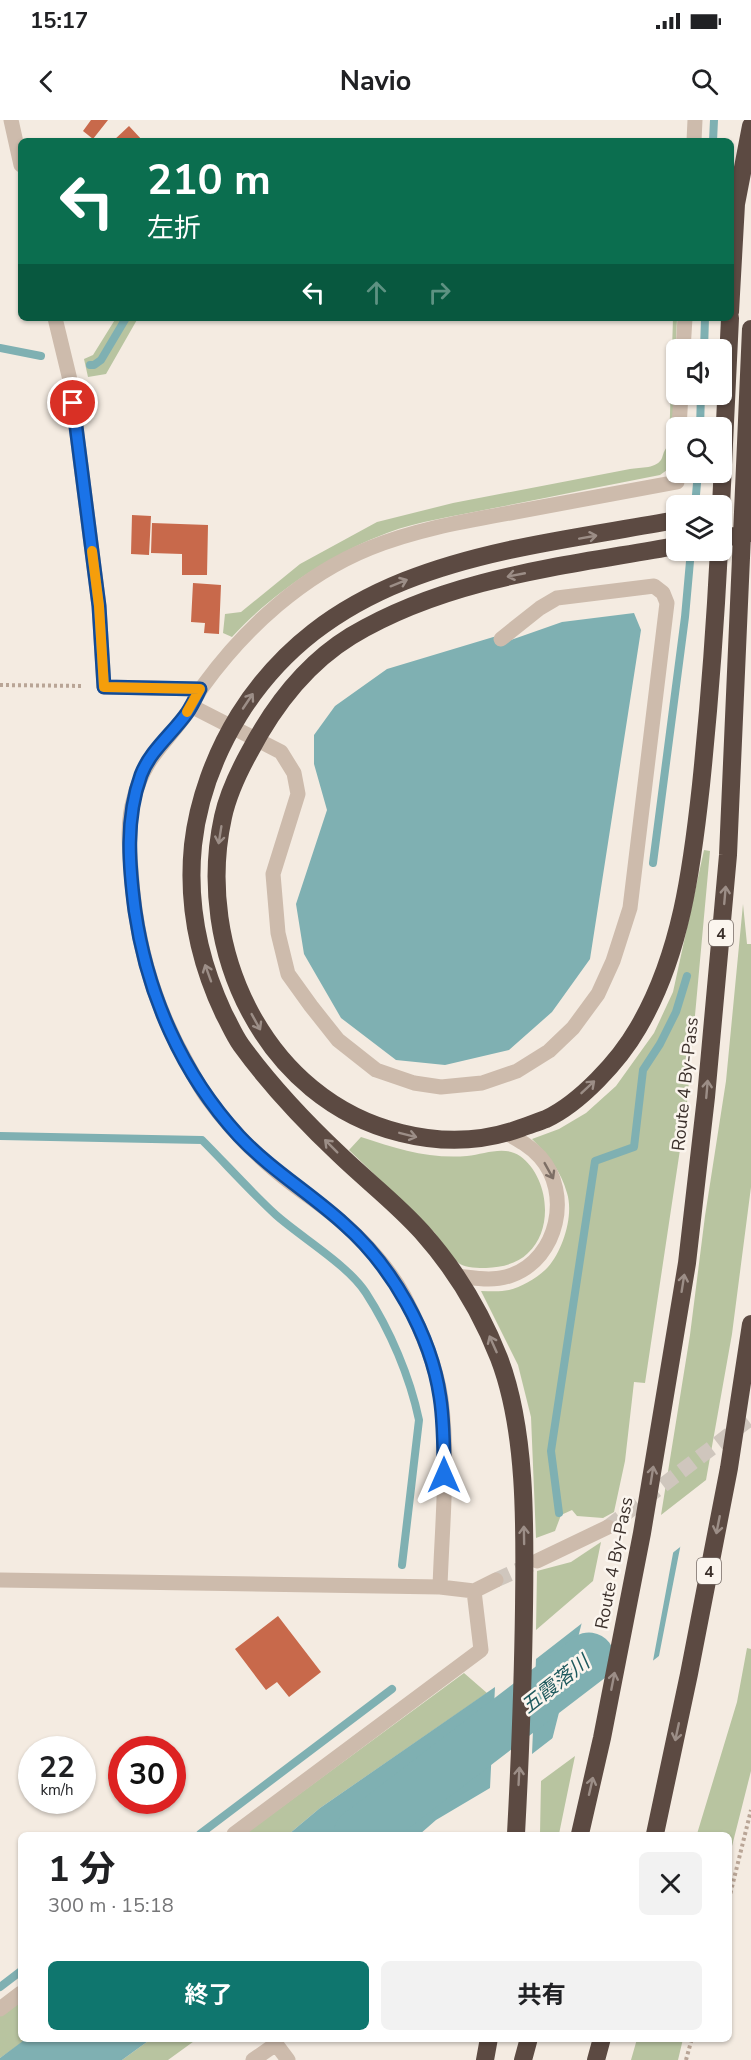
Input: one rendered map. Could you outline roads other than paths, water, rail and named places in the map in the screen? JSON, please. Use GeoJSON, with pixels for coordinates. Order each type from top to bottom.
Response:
{"type":"FeatureCollection","features":[{"type":"Feature","properties":{"kind":"highway"},"geometry":{"type":"LineString","coordinates":[[734,240],[736,204],[751,126]]}},
{"type":"Feature","properties":{"kind":"highway"},"geometry":{"type":"LineString","coordinates":[[722,495],[730,321]]}},
{"type":"Feature","properties":{"kind":"highway","name":"Route 4 By-Pass"},"geometry":{"type":"LineString","coordinates":[[580,1832],[602,1738],[642,1533],[687,1263],[706,1097],[728,855],[751,329]]}},
{"type":"Feature","properties":{"kind":"highway"},"geometry":{"type":"LineString","coordinates":[[732,510],[751,507]]}},
{"type":"Feature","properties":{"kind":"highway"},"geometry":{"type":"LineString","coordinates":[[516,1832],[523,1712],[524,1525],[513,1409],[501,1362],[482,1318],[457,1276],[422,1233],[390,1200],[338,1154],[266,1080],[236,1038],[217,998],[202,956],[193,913],[191,865],[196,820],[211,771],[228,732],[250,697],[278,663],[307,635],[336,615],[377,592],[456,563],[666,522]]}},
{"type":"Feature","properties":{"kind":"highway"},"geometry":{"type":"LineString","coordinates":[[732,536],[751,532]]}},
{"type":"Feature","properties":{"kind":"highway"},"geometry":{"type":"LineString","coordinates":[[666,548],[512,575],[422,600],[384,617],[347,638],[319,659],[293,687],[260,732],[235,778],[224,812],[218,841],[216,882],[219,916],[229,960],[245,1002],[262,1034],[283,1063],[305,1085],[340,1109],[377,1127],[427,1139],[471,1139],[506,1133],[549,1117],[579,1096],[611,1066],[638,1030],[656,992],[673,945],[688,884],[708,723],[718,561]]}},
{"type":"Feature","properties":{"kind":"highway","name":"4"},"geometry":{"type":"LineString","coordinates":[[655,1832],[729,1468],[751,1324]]}},
{"type":"Feature","properties":{"kind":"highway"},"geometry":{"type":"LineString","coordinates":[[729,1468],[751,1380]]}},
{"type":"Feature","properties":{"kind":"highway"},"geometry":{"type":"LineString","coordinates":[[485,2060],[488,2042]]}},
{"type":"Feature","properties":{"kind":"highway"},"geometry":{"type":"LineString","coordinates":[[523,2060],[528,2042]]}},
{"type":"Feature","properties":{"kind":"highway"},"geometry":{"type":"LineString","coordinates":[[596,2060],[601,2042]]}},
{"type":"Feature","properties":{"kind":"street"},"geometry":{"type":"LineString","coordinates":[[11,120],[18,152]]}},
{"type":"Feature","properties":{"kind":"street"},"geometry":{"type":"LineString","coordinates":[[694,138],[695,120]]}},
{"type":"Feature","properties":{"kind":"street"},"geometry":{"type":"LineString","coordinates":[[57,321],[70,380],[79,448],[99,606],[104,687],[200,689]]}},
{"type":"Feature","properties":{"kind":"street"},"geometry":{"type":"LineString","coordinates":[[684,339],[685,321]]}},
{"type":"Feature","properties":{"kind":"street"},"geometry":{"type":"LineString","coordinates":[[440,1587],[444,1452],[440,1396],[426,1345],[402,1293],[376,1257],[345,1225],[270,1166],[239,1136],[206,1096],[180,1051],[158,1006],[145,964],[132,886],[129,833],[132,803],[141,773],[191,706],[200,689],[256,624],[332,566],[371,548],[437,526],[672,483]]}},
{"type":"Feature","properties":{"kind":"street"},"geometry":{"type":"LineString","coordinates":[[191,706],[281,752],[294,773],[298,794],[273,874],[278,933],[288,974],[311,1006],[338,1040],[376,1070],[414,1083],[441,1087],[482,1083],[517,1071],[549,1051],[573,1028],[598,994],[613,961],[630,908],[667,603],[663,593],[654,586],[565,596],[540,608],[501,639]]}},
{"type":"Feature","properties":{"kind":"street"},"geometry":{"type":"LineString","coordinates":[[457,1276],[497,1279],[512,1275],[526,1268],[540,1255],[550,1240],[557,1217],[558,1197],[553,1178],[541,1158],[525,1143],[506,1133]]}},
{"type":"Feature","properties":{"kind":"street"},"geometry":{"type":"LineString","coordinates":[[537,1561],[608,1527]]}},
{"type":"Feature","properties":{"kind":"street"},"geometry":{"type":"LineString","coordinates":[[0,1580],[440,1587],[474,1591],[496,1580]]}},
{"type":"Feature","properties":{"kind":"street"},"geometry":{"type":"LineString","coordinates":[[237,1832],[481,1650],[474,1591]]}},
{"type":"Feature","properties":{"kind":"street"},"geometry":{"type":"LineString","coordinates":[[0,2009],[18,1995]]}},
{"type":"Feature","properties":{"kind":"street"},"geometry":{"type":"LineString","coordinates":[[253,2060],[276,2044],[288,2060]]}},
{"type":"Feature","properties":{"kind":"water"},"geometry":{"type":"Polygon","coordinates":[[[634,613],[641,630],[590,959],[552,1012],[509,1050],[445,1065],[396,1060],[341,1018],[304,954],[296,904],[327,810],[314,764],[314,735],[335,706],[387,669],[500,635],[502,643],[562,622],[634,613]]]}},
{"type":"Feature","properties":{"kind":"water"},"geometry":{"type":"Polygon","coordinates":[[[751,1492],[751,1585],[532,1754],[536,1659],[751,1492]]]}},
{"type":"Feature","properties":{"kind":"water"},"geometry":{"type":"Polygon","coordinates":[[[495,1687],[490,1788],[436,1820],[422,1832],[291,1832],[320,1808],[495,1687]]]}},
{"type":"Feature","properties":{"kind":"water"},"geometry":{"type":"Polygon","coordinates":[[[22,2042],[147,2042],[122,2060],[0,2060],[22,2042]]]}},
{"type":"Feature","properties":{"kind":"waterway"},"geometry":{"type":"LineString","coordinates":[[713,138],[714,120]]}},
{"type":"Feature","properties":{"kind":"waterway"},"geometry":{"type":"LineString","coordinates":[[90,365],[101,360],[124,321]]}},
{"type":"Feature","properties":{"kind":"waterway"},"geometry":{"type":"LineString","coordinates":[[704,339],[705,321]]}},
{"type":"Feature","properties":{"kind":"waterway"},"geometry":{"type":"LineString","coordinates":[[0,348],[41,356]]}},
{"type":"Feature","properties":{"kind":"waterway"},"geometry":{"type":"LineString","coordinates":[[700,417],[701,405]]}},
{"type":"Feature","properties":{"kind":"waterway"},"geometry":{"type":"LineString","coordinates":[[696,495],[697,483]]}},
{"type":"Feature","properties":{"kind":"waterway"},"geometry":{"type":"LineString","coordinates":[[653,863],[685,617],[690,561]]}},
{"type":"Feature","properties":{"kind":"waterway"},"geometry":{"type":"LineString","coordinates":[[559,1513],[551,1451],[595,1161],[634,1147],[643,1070],[660,1044],[676,1012],[687,976]]}},
{"type":"Feature","properties":{"kind":"waterway"},"geometry":{"type":"LineString","coordinates":[[0,1136],[202,1140],[276,1215],[348,1272],[366,1293],[391,1338],[410,1387],[419,1420],[402,1565]]}},
{"type":"Feature","properties":{"kind":"waterway","name":"五霞落川"},"geometry":{"type":"LineString","coordinates":[[362,1832],[589,1658]]}},
{"type":"Feature","properties":{"kind":"waterway"},"geometry":{"type":"LineString","coordinates":[[203,1832],[392,1689]]}},
{"type":"Feature","properties":{"kind":"waterway"},"geometry":{"type":"LineString","coordinates":[[0,1987],[18,1973]]}},
{"type":"Feature","properties":{"kind":"tunnel"},"geometry":{"type":"LineString","coordinates":[[608,1527],[751,1418]]}},
{"type":"Feature","properties":{"kind":"tunnel"},"geometry":{"type":"LineString","coordinates":[[496,1580],[534,1563]]}}]}
